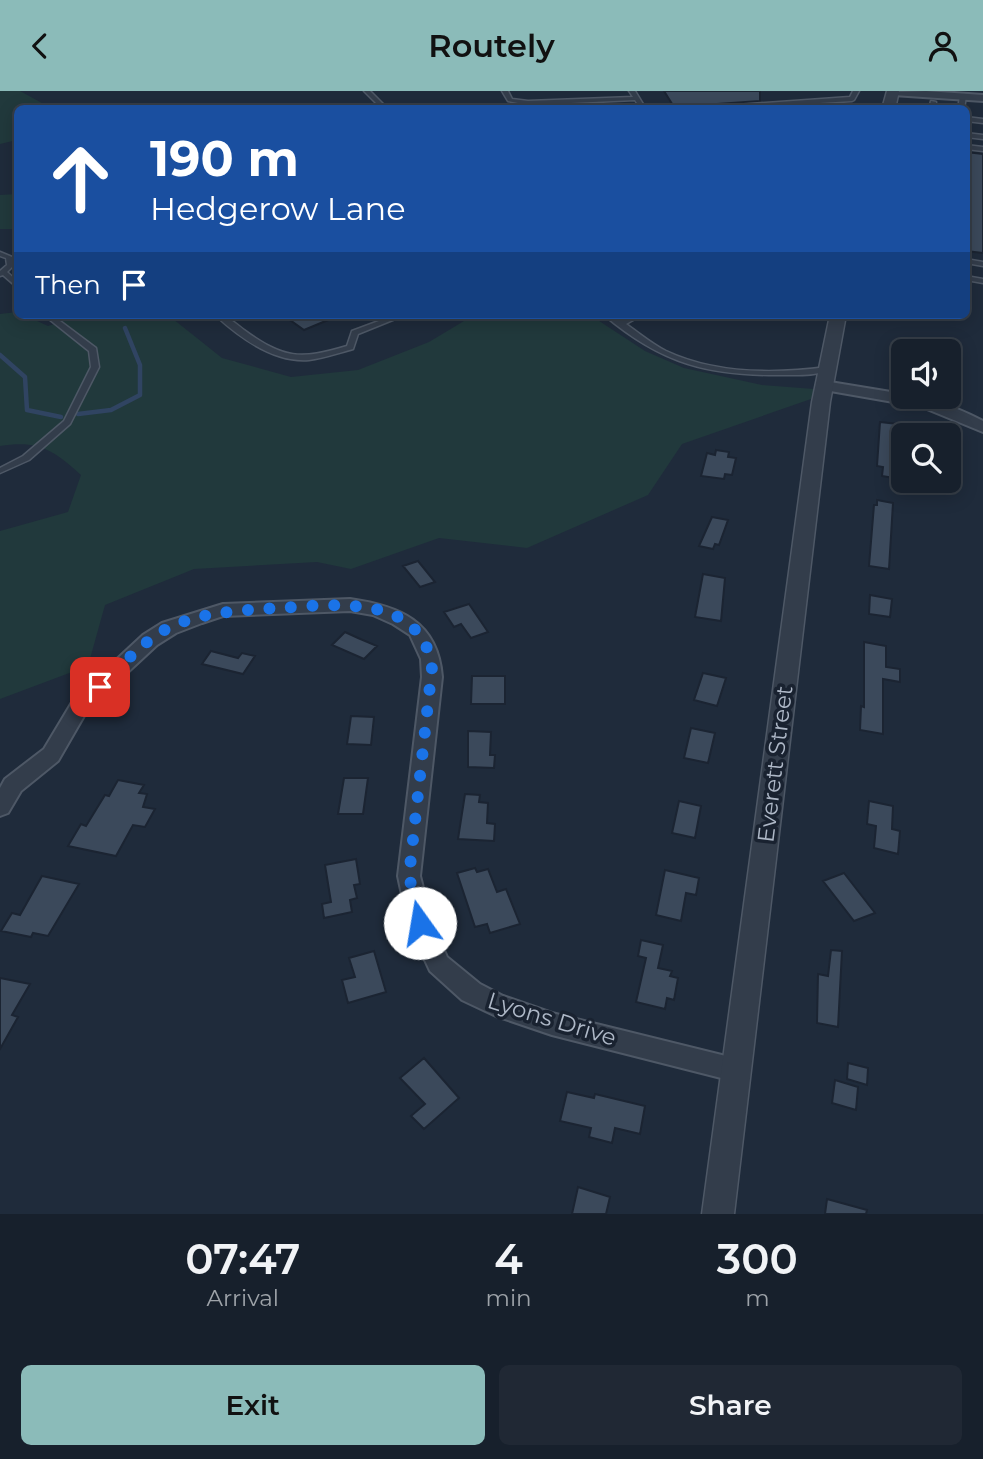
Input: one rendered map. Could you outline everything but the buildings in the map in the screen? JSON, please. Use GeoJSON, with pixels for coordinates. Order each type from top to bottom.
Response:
{"type":"FeatureCollection","features":[{"type":"Feature","properties":{"kind":"street"},"geometry":{"type":"LineString","coordinates":[[893,91],[962,102],[983,98]]}},
{"type":"Feature","properties":{"kind":"street","name":"Everett Street"},"geometry":{"type":"LineString","coordinates":[[718,1214],[825,378],[837,319]]}},
{"type":"Feature","properties":{"kind":"street"},"geometry":{"type":"LineString","coordinates":[[825,378],[954,412],[983,427]]}},
{"type":"Feature","properties":{"kind":"street","name":"Lyons Drive"},"geometry":{"type":"LineString","coordinates":[[0,807],[13,785],[51,755],[81,704],[150,640],[169,628],[223,610],[324,605],[366,607],[400,619],[417,631],[431,659],[432,677],[409,876],[420,923],[439,964],[471,992],[496,1005],[552,1024],[737,1070]]}},
{"type":"Feature","properties":{"kind":"lane"},"geometry":{"type":"LineString","coordinates":[[367,91],[382,105]]}},
{"type":"Feature","properties":{"kind":"lane"},"geometry":{"type":"LineString","coordinates":[[505,91],[510,100],[528,103],[637,98]]}},
{"type":"Feature","properties":{"kind":"lane"},"geometry":{"type":"LineString","coordinates":[[548,91],[554,102]]}},
{"type":"Feature","properties":{"kind":"lane"},"geometry":{"type":"LineString","coordinates":[[632,91],[641,105]]}},
{"type":"Feature","properties":{"kind":"lane"},"geometry":{"type":"LineString","coordinates":[[751,105],[852,99],[856,91]]}},
{"type":"Feature","properties":{"kind":"lane"},"geometry":{"type":"LineString","coordinates":[[0,254],[9,257],[10,266],[1,273]]}},
{"type":"Feature","properties":{"kind":"lane"},"geometry":{"type":"LineString","coordinates":[[0,471],[26,459],[67,422],[95,367],[93,350],[53,319]]}},
{"type":"Feature","properties":{"kind":"lane"},"geometry":{"type":"LineString","coordinates":[[225,319],[280,357],[298,359],[321,358],[350,348],[355,333],[391,319]]}},
{"type":"Feature","properties":{"kind":"lane"},"geometry":{"type":"LineString","coordinates":[[615,319],[663,352],[712,366],[825,378]]}},
{"type":"Feature","properties":{"kind":"lane"},"geometry":{"type":"LineString","coordinates":[[622,323],[630,319]]}},
{"type":"Feature","properties":{"kind":"green space"},"geometry":{"type":"Polygon","coordinates":[[[0,91],[20,91],[46,105],[14,105],[14,141],[0,144],[0,91]]]}},
{"type":"Feature","properties":{"kind":"green space"},"geometry":{"type":"Polygon","coordinates":[[[14,194],[14,229],[0,229],[0,195],[14,194]]]}},
{"type":"Feature","properties":{"kind":"green space"},"geometry":{"type":"Polygon","coordinates":[[[14,312],[14,319],[33,319],[48,326],[70,319],[173,319],[222,358],[291,377],[358,370],[429,342],[467,319],[596,319],[645,351],[684,368],[762,385],[814,389],[811,399],[682,444],[648,495],[527,548],[439,538],[351,569],[317,562],[194,569],[105,605],[88,666],[0,699],[0,531],[68,512],[81,475],[45,449],[25,444],[0,446],[0,314],[14,312]]]}},
{"type":"Feature","properties":{"kind":"waterway"},"geometry":{"type":"LineString","coordinates":[[78,414],[111,410],[140,395],[140,365],[125,328]]}},
{"type":"Feature","properties":{"kind":"waterway"},"geometry":{"type":"LineString","coordinates":[[0,355],[25,377],[27,410],[61,417]]}},
{"type":"Feature","properties":{"kind":"route"},"geometry":{"type":"LineString","coordinates":[[100,687],[150,640],[169,628],[223,610],[350,605],[377,609],[411,626],[423,639],[432,667],[409,876],[420,923]]}}]}
